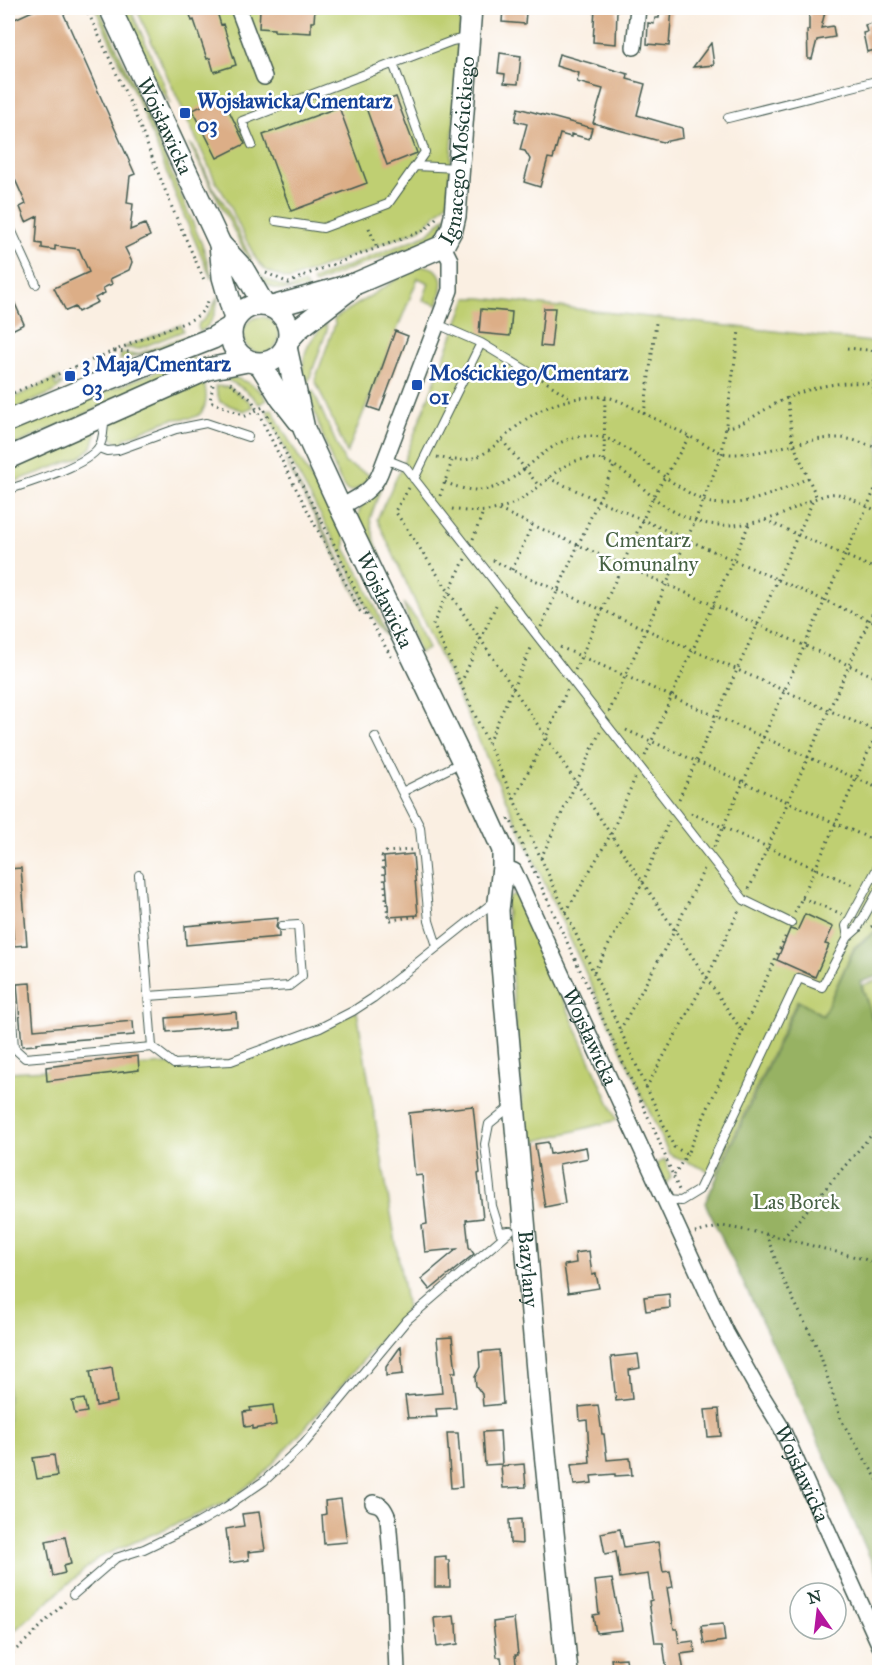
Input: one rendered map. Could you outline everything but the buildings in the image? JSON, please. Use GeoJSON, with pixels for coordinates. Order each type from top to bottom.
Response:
{"type":"FeatureCollection","features":[{"type":"Feature","properties":{"kind":"street","name":"Wojsławicka"},"geometry":{"type":"LineString","coordinates":[[110,8],[220,244],[243,269],[268,306]]}},
{"type":"Feature","properties":{"kind":"street"},"geometry":{"type":"LineString","coordinates":[[238,8],[264,77]]}},
{"type":"Feature","properties":{"kind":"street","name":"Ignacego Mościckiego"},"geometry":{"type":"LineString","coordinates":[[340,507],[361,496],[374,485],[448,296],[451,284],[450,260],[443,246],[452,229],[455,216],[471,8]]}},
{"type":"Feature","properties":{"kind":"street"},"geometry":{"type":"LineString","coordinates":[[634,47],[638,8]]}},
{"type":"Feature","properties":{"kind":"street","name":"Wojsławicka"},"geometry":{"type":"LineString","coordinates":[[220,244],[223,277],[233,323]]}},
{"type":"Feature","properties":{"kind":"street"},"geometry":{"type":"LineString","coordinates":[[8,421],[213,338],[233,323],[242,310],[253,306],[268,306],[357,284],[443,246]]}},
{"type":"Feature","properties":{"kind":"street"},"geometry":{"type":"LineString","coordinates":[[8,458],[208,369],[253,362],[271,362],[280,356],[288,343],[311,319],[357,284]]}},
{"type":"Feature","properties":{"kind":"street"},"geometry":{"type":"LineString","coordinates":[[268,306],[280,312],[286,320],[289,329],[288,343]]}},
{"type":"Feature","properties":{"kind":"street"},"geometry":{"type":"LineString","coordinates":[[233,323],[231,337],[233,346],[239,355],[253,362]]}},
{"type":"Feature","properties":{"kind":"street","name":"Wojsławicka"},"geometry":{"type":"LineString","coordinates":[[288,343],[304,429]]}},
{"type":"Feature","properties":{"kind":"street","name":"Wojsławicka"},"geometry":{"type":"LineString","coordinates":[[253,362],[304,429],[463,762],[503,850],[504,867],[514,871],[670,1198],[693,1237],[726,1333],[782,1427],[879,1646]]}},
{"type":"Feature","properties":{"kind":"street","name":"Bazylany"},"geometry":{"type":"LineString","coordinates":[[504,867],[498,899],[499,930],[514,1104],[518,1230],[538,1382],[567,1672]]}},
{"type":"Feature","properties":{"kind":"street"},"geometry":{"type":"LineString","coordinates":[[373,1503],[385,1509],[388,1518],[397,1672]]}},
{"type":"Feature","properties":{"kind":"lane"},"geometry":{"type":"LineString","coordinates":[[252,145],[242,121],[452,41],[468,38]]}},
{"type":"Feature","properties":{"kind":"lane"},"geometry":{"type":"LineString","coordinates":[[276,221],[323,228],[388,204],[425,152],[393,63]]}},
{"type":"Feature","properties":{"kind":"lane"},"geometry":{"type":"LineString","coordinates":[[728,118],[879,80]]}},
{"type":"Feature","properties":{"kind":"lane"},"geometry":{"type":"LineString","coordinates":[[415,166],[458,168]]}},
{"type":"Feature","properties":{"kind":"lane"},"geometry":{"type":"LineString","coordinates":[[8,223],[36,284]]}},
{"type":"Feature","properties":{"kind":"lane"},"geometry":{"type":"LineString","coordinates":[[437,324],[482,343],[529,372]]}},
{"type":"Feature","properties":{"kind":"lane"},"geometry":{"type":"LineString","coordinates":[[414,478],[482,343]]}},
{"type":"Feature","properties":{"kind":"lane"},"geometry":{"type":"LineString","coordinates":[[8,490],[87,460],[99,448],[104,415]]}},
{"type":"Feature","properties":{"kind":"lane"},"geometry":{"type":"LineString","coordinates":[[99,448],[106,451],[118,450],[176,429],[206,423],[248,437]]}},
{"type":"Feature","properties":{"kind":"lane"},"geometry":{"type":"LineString","coordinates":[[386,459],[405,467],[414,478],[744,900],[791,923]]}},
{"type":"Feature","properties":{"kind":"lane"},"geometry":{"type":"LineString","coordinates":[[375,737],[420,827],[430,928],[437,946]]}},
{"type":"Feature","properties":{"kind":"lane"},"geometry":{"type":"LineString","coordinates":[[402,792],[463,762]]}},
{"type":"Feature","properties":{"kind":"lane"},"geometry":{"type":"LineString","coordinates":[[848,937],[846,926],[879,863]]}},
{"type":"Feature","properties":{"kind":"lane"},"geometry":{"type":"LineString","coordinates":[[139,876],[152,1047]]}},
{"type":"Feature","properties":{"kind":"lane"},"geometry":{"type":"LineString","coordinates":[[670,1198],[699,1190],[799,978],[822,987],[848,937],[857,929],[879,888]]}},
{"type":"Feature","properties":{"kind":"lane"},"geometry":{"type":"LineString","coordinates":[[8,958],[14,1048],[25,1058],[152,1047],[174,1064],[231,1061],[320,1028],[353,1011],[373,998],[498,899]]}},
{"type":"Feature","properties":{"kind":"lane"},"geometry":{"type":"LineString","coordinates":[[149,996],[290,986],[302,976],[298,925],[282,926]]}},
{"type":"Feature","properties":{"kind":"lane"},"geometry":{"type":"LineString","coordinates":[[514,1104],[489,1124],[485,1144],[492,1206],[500,1232],[518,1230]]}},
{"type":"Feature","properties":{"kind":"lane"},"geometry":{"type":"LineString","coordinates":[[73,1595],[116,1558],[144,1549],[198,1523],[264,1481],[304,1444],[407,1320],[518,1230]]}},
{"type":"Feature","properties":{"kind":"path"},"geometry":{"type":"LineString","coordinates":[[86,8],[133,109],[206,285]]}},
{"type":"Feature","properties":{"kind":"path"},"geometry":{"type":"LineString","coordinates":[[369,228],[377,248]]}},
{"type":"Feature","properties":{"kind":"path"},"geometry":{"type":"LineString","coordinates":[[8,395],[190,321],[206,308],[210,294]]}},
{"type":"Feature","properties":{"kind":"path"},"geometry":{"type":"LineString","coordinates":[[644,414],[656,323]]}},
{"type":"Feature","properties":{"kind":"path"},"geometry":{"type":"LineString","coordinates":[[541,858],[687,540],[722,453],[739,331]]}},
{"type":"Feature","properties":{"kind":"path"},"geometry":{"type":"LineString","coordinates":[[846,348],[878,352],[873,384],[879,445]]}},
{"type":"Feature","properties":{"kind":"path"},"geometry":{"type":"LineString","coordinates":[[529,372],[573,400]]}},
{"type":"Feature","properties":{"kind":"path"},"geometry":{"type":"LineString","coordinates":[[726,427],[740,424],[787,398],[818,387],[849,382],[879,385]]}},
{"type":"Feature","properties":{"kind":"path"},"geometry":{"type":"LineString","coordinates":[[213,383],[210,401],[245,416],[258,410],[263,407],[335,546],[368,616],[360,611],[258,410],[251,399],[231,383],[222,383]]}},
{"type":"Feature","properties":{"kind":"path"},"geometry":{"type":"LineString","coordinates":[[604,460],[605,397]]}},
{"type":"Feature","properties":{"kind":"path"},"geometry":{"type":"LineString","coordinates":[[426,454],[452,461],[468,460],[488,452],[522,422],[548,406],[573,400],[605,397],[622,402],[722,453],[734,455],[793,443],[836,438],[849,439],[879,449]]}},
{"type":"Feature","properties":{"kind":"path"},"geometry":{"type":"LineString","coordinates":[[594,972],[643,882],[797,535],[815,500],[793,443],[787,398]]}},
{"type":"Feature","properties":{"kind":"path"},"geometry":{"type":"LineString","coordinates":[[445,482],[470,490],[482,490],[503,484],[562,441],[587,436],[610,438],[665,477],[712,503],[754,500],[808,478]]}},
{"type":"Feature","properties":{"kind":"path"},"geometry":{"type":"LineString","coordinates":[[514,799],[546,737],[653,497],[689,437]]}},
{"type":"Feature","properties":{"kind":"path"},"geometry":{"type":"LineString","coordinates":[[502,440],[539,486]]}},
{"type":"Feature","properties":{"kind":"path"},"geometry":{"type":"LineString","coordinates":[[452,461],[436,507],[468,512],[497,510],[513,504],[571,462],[588,458],[604,460],[628,475],[653,497],[677,513],[710,525],[733,525],[763,520],[837,493],[879,512]]}},
{"type":"Feature","properties":{"kind":"path"},"geometry":{"type":"LineString","coordinates":[[488,743],[614,466]]}},
{"type":"Feature","properties":{"kind":"path"},"geometry":{"type":"LineString","coordinates":[[414,478],[395,511],[742,1031]]}},
{"type":"Feature","properties":{"kind":"path"},"geometry":{"type":"LineString","coordinates":[[548,478],[879,625]]}},
{"type":"Feature","properties":{"kind":"path"},"geometry":{"type":"LineString","coordinates":[[620,1030],[675,930],[710,857],[879,478]]}},
{"type":"Feature","properties":{"kind":"path"},"geometry":{"type":"LineString","coordinates":[[497,510],[879,679]]}},
{"type":"Feature","properties":{"kind":"path"},"geometry":{"type":"LineString","coordinates":[[483,512],[470,549],[434,624],[674,1147],[687,1154]]}},
{"type":"Feature","properties":{"kind":"path"},"geometry":{"type":"LineString","coordinates":[[763,520],[879,571]]}},
{"type":"Feature","properties":{"kind":"path"},"geometry":{"type":"LineString","coordinates":[[566,912],[611,834],[750,522]]}},
{"type":"Feature","properties":{"kind":"path"},"geometry":{"type":"LineString","coordinates":[[512,570],[532,525]]}},
{"type":"Feature","properties":{"kind":"path"},"geometry":{"type":"LineString","coordinates":[[470,549],[558,591],[878,733]]}},
{"type":"Feature","properties":{"kind":"path"},"geometry":{"type":"LineString","coordinates":[[461,684],[502,591]]}},
{"type":"Feature","properties":{"kind":"path"},"geometry":{"type":"LineString","coordinates":[[646,1088],[707,978],[744,900],[879,596]]}},
{"type":"Feature","properties":{"kind":"path"},"geometry":{"type":"LineString","coordinates":[[537,636],[879,789]]}},
{"type":"Feature","properties":{"kind":"path"},"geometry":{"type":"LineString","coordinates":[[605,722],[879,843]]}},
{"type":"Feature","properties":{"kind":"path"},"geometry":{"type":"LineString","coordinates":[[670,1198],[674,1176],[687,1154],[878,733],[879,726]]}},
{"type":"Feature","properties":{"kind":"path"},"geometry":{"type":"LineString","coordinates":[[675,809],[723,827],[865,890]]}},
{"type":"Feature","properties":{"kind":"path"},"geometry":{"type":"LineString","coordinates":[[501,823],[510,819],[657,1136],[678,1186],[670,1198]]}},
{"type":"Feature","properties":{"kind":"path"},"geometry":{"type":"LineString","coordinates":[[415,849],[386,852],[382,857],[388,918],[391,920],[429,915]]}},
{"type":"Feature","properties":{"kind":"path"},"geometry":{"type":"LineString","coordinates":[[802,898],[850,917]]}},
{"type":"Feature","properties":{"kind":"path"},"geometry":{"type":"LineString","coordinates":[[783,1238],[879,1125]]}},
{"type":"Feature","properties":{"kind":"path"},"geometry":{"type":"LineString","coordinates":[[693,1237],[722,1226],[783,1238],[879,1265]]}},
{"type":"Feature","properties":{"kind":"path"},"geometry":{"type":"LineString","coordinates":[[766,1234],[783,1279],[819,1351],[841,1420],[879,1484]]}},
{"type":"Feature","properties":{"kind":"path"},"geometry":{"type":"LineString","coordinates":[[8,1657],[73,1595]]}},
{"type":"Feature","properties":{"kind":"green space"},"geometry":{"type":"Polygon","coordinates":[[[95,8],[99,8],[143,106],[203,247],[211,278],[141,107],[95,8]]]}},
{"type":"Feature","properties":{"kind":"green space"},"geometry":{"type":"Polygon","coordinates":[[[121,8],[130,8],[164,84],[170,104],[153,78],[121,8]]]}},
{"type":"Feature","properties":{"kind":"green space"},"geometry":{"type":"Polygon","coordinates":[[[136,8],[462,8],[448,202],[421,229],[289,280],[265,270],[256,259],[228,201],[216,182],[136,8]]]}},
{"type":"Feature","properties":{"kind":"green space"},"geometry":{"type":"Polygon","coordinates":[[[190,145],[193,146],[215,191],[224,203],[251,259],[250,262],[190,145]]]}},
{"type":"Feature","properties":{"kind":"green space"},"geometry":{"type":"Polygon","coordinates":[[[447,215],[442,228],[426,243],[354,267],[315,284],[312,280],[428,234],[447,215]]]}},
{"type":"Feature","properties":{"kind":"green space"},"geometry":{"type":"Polygon","coordinates":[[[426,266],[433,268],[441,276],[442,287],[438,305],[423,300],[429,283],[418,278],[347,453],[315,380],[335,324],[334,319],[411,270],[426,266]]]}},
{"type":"Feature","properties":{"kind":"green space"},"geometry":{"type":"Polygon","coordinates":[[[259,274],[289,289],[304,283],[307,288],[280,290],[268,285],[259,274]]]}},
{"type":"Feature","properties":{"kind":"green space"},"geometry":{"type":"Polygon","coordinates":[[[218,296],[214,317],[200,332],[199,323],[208,315],[218,296]]]}},
{"type":"Feature","properties":{"kind":"green space","name":"Cmentarz Komunalny"},"geometry":{"type":"Polygon","coordinates":[[[467,298],[879,343],[879,928],[854,947],[823,1015],[797,1000],[716,1174],[669,1154],[377,519],[402,466],[467,298]]]}},
{"type":"Feature","properties":{"kind":"green space"},"geometry":{"type":"Polygon","coordinates":[[[261,317],[274,322],[279,335],[274,348],[261,353],[248,348],[243,335],[248,322],[261,317]]]}},
{"type":"Feature","properties":{"kind":"green space"},"geometry":{"type":"Polygon","coordinates":[[[326,324],[327,330],[309,380],[305,384],[303,367],[306,351],[314,336],[326,324]]]}},
{"type":"Feature","properties":{"kind":"green space"},"geometry":{"type":"Polygon","coordinates":[[[181,325],[183,331],[138,349],[123,348],[181,325]]]}},
{"type":"Feature","properties":{"kind":"green space"},"geometry":{"type":"Polygon","coordinates":[[[186,336],[187,339],[165,348],[120,360],[121,354],[138,354],[186,336]]]}},
{"type":"Feature","properties":{"kind":"green space"},"geometry":{"type":"Polygon","coordinates":[[[194,357],[197,364],[8,448],[8,430],[194,357]]]}},
{"type":"Feature","properties":{"kind":"green space"},"geometry":{"type":"Polygon","coordinates":[[[228,376],[250,384],[267,400],[259,404],[241,387],[218,377],[228,376]]]}},
{"type":"Feature","properties":{"kind":"green space"},"geometry":{"type":"Polygon","coordinates":[[[59,377],[60,380],[54,383],[56,386],[61,383],[62,385],[54,392],[8,412],[8,400],[59,377]]]}},
{"type":"Feature","properties":{"kind":"green space"},"geometry":{"type":"Polygon","coordinates":[[[203,380],[206,403],[201,413],[196,416],[161,423],[124,439],[124,443],[115,441],[111,435],[114,419],[203,380]]]}},
{"type":"Feature","properties":{"kind":"green space"},"geometry":{"type":"Polygon","coordinates":[[[215,386],[229,387],[249,401],[253,407],[244,411],[220,402],[215,386]]]}},
{"type":"Feature","properties":{"kind":"green space"},"geometry":{"type":"Polygon","coordinates":[[[313,391],[345,463],[370,475],[355,490],[348,491],[332,462],[308,392],[313,391]]]}},
{"type":"Feature","properties":{"kind":"green space"},"geometry":{"type":"Polygon","coordinates":[[[272,409],[345,536],[345,548],[362,578],[387,634],[418,680],[367,607],[267,411],[272,409]]]}},
{"type":"Feature","properties":{"kind":"green space"},"geometry":{"type":"Polygon","coordinates":[[[94,430],[96,435],[92,447],[81,457],[8,484],[8,465],[94,430]]]}},
{"type":"Feature","properties":{"kind":"green space"},"geometry":{"type":"Polygon","coordinates":[[[285,460],[333,547],[363,608],[285,460]]]}},
{"type":"Feature","properties":{"kind":"green space"},"geometry":{"type":"Polygon","coordinates":[[[383,482],[370,519],[374,539],[383,560],[365,535],[358,513],[383,482]]]}},
{"type":"Feature","properties":{"kind":"green space"},"geometry":{"type":"Polygon","coordinates":[[[403,603],[416,619],[428,649],[419,653],[403,603]]]}},
{"type":"Feature","properties":{"kind":"green space"},"geometry":{"type":"Polygon","coordinates":[[[515,894],[617,1120],[525,1144],[506,902],[508,897],[515,894]]]}},
{"type":"Feature","properties":{"kind":"green space","name":"Las Borek"},"geometry":{"type":"Polygon","coordinates":[[[879,929],[879,976],[860,982],[880,1044],[879,1578],[802,1405],[705,1203],[798,1001],[823,1016],[855,948],[879,929]]]}},
{"type":"Feature","properties":{"kind":"green space"},"geometry":{"type":"Polygon","coordinates":[[[880,980],[879,1039],[862,985],[880,980]]]}},
{"type":"Feature","properties":{"kind":"green space"},"geometry":{"type":"Polygon","coordinates":[[[357,1011],[407,1309],[263,1474],[227,1502],[98,1558],[8,1636],[8,1072],[231,1061],[357,1011]]]}},
{"type":"Feature","properties":{"kind":"green space"},"geometry":{"type":"Polygon","coordinates":[[[665,1159],[671,1177],[666,1184],[656,1164],[665,1159]]]}},
{"type":"Feature","properties":{"kind":"place","name":"Wojsławicka/Cmentarz 03"},"geometry":{"type":"Point","coordinates":[185,113]}},
{"type":"Feature","properties":{"kind":"place","name":"3 Maja/Cmentarz 03"},"geometry":{"type":"Point","coordinates":[70,376]}},
{"type":"Feature","properties":{"kind":"place","name":"Mościckiego/Cmentarz 01"},"geometry":{"type":"Point","coordinates":[417,385]}}]}
